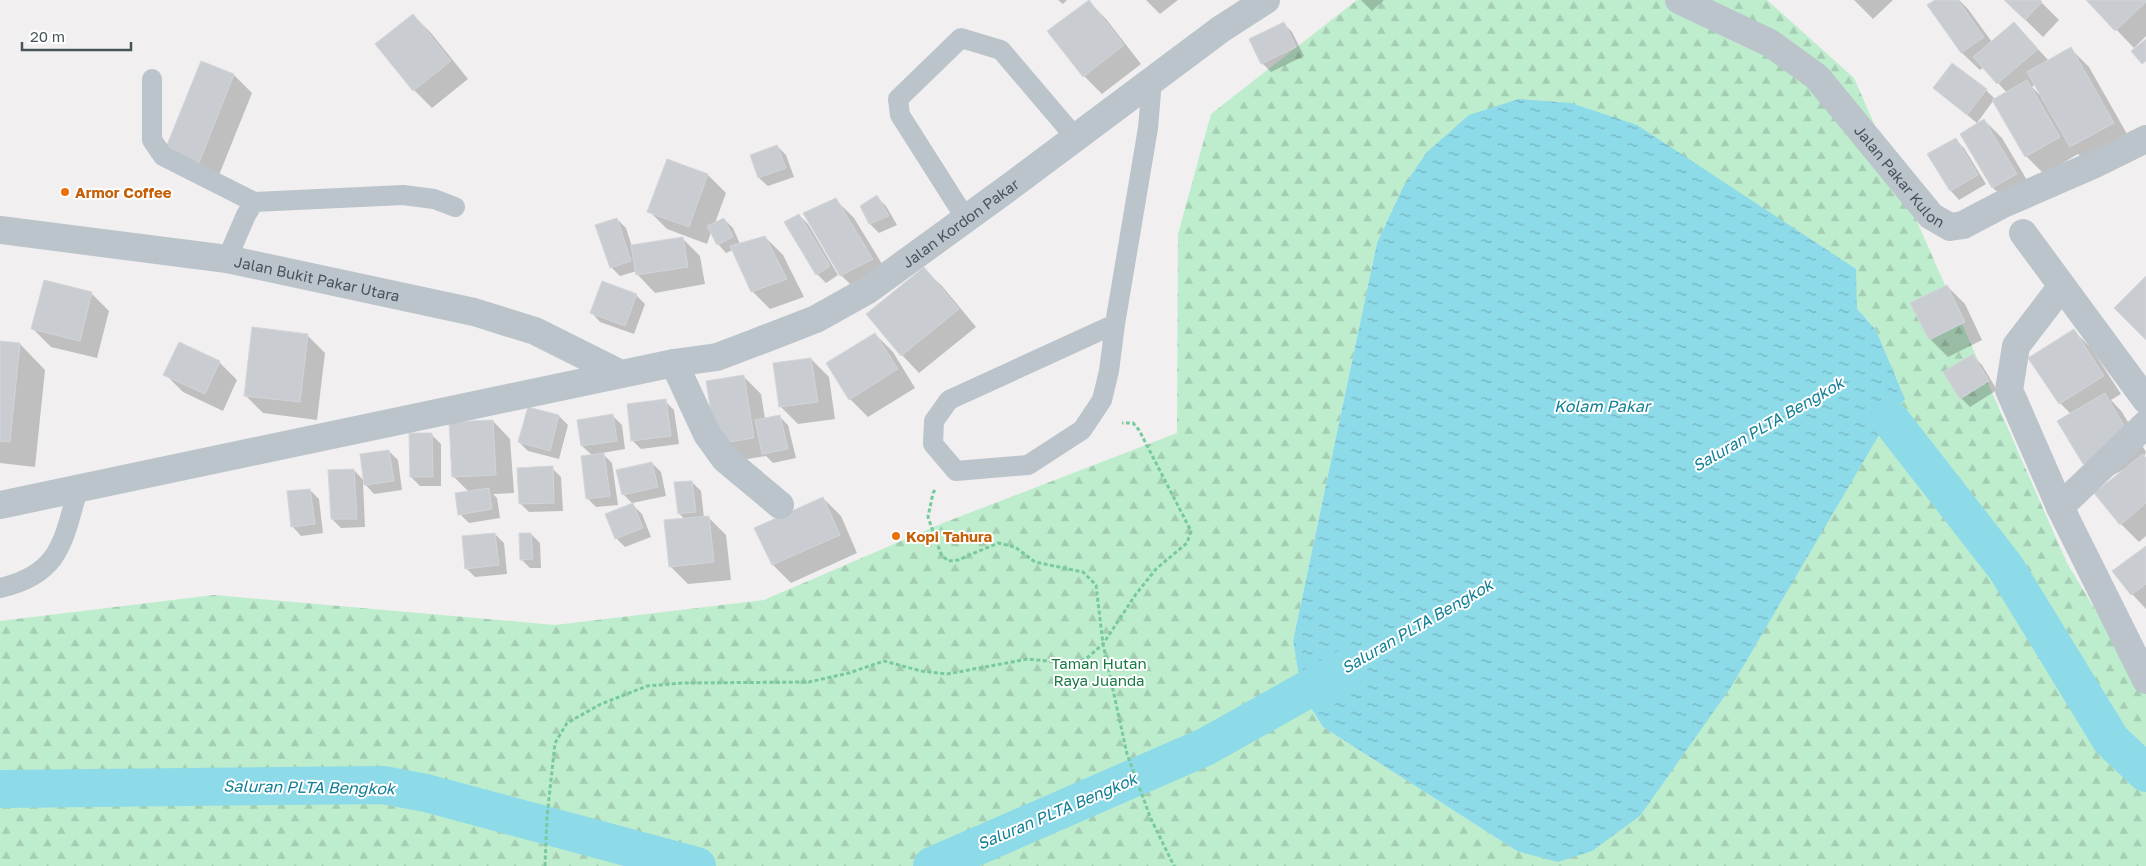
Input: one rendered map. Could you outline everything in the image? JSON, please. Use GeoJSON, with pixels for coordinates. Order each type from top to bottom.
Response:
{"type":"FeatureCollection","features":[{"type":"Feature","properties":{"kind":"street","name":"Jalan Kordon Pakar"},"geometry":{"type":"LineString","coordinates":[[0,505],[674,363],[718,357],[816,319],[868,290],[1152,82],[1221,29],[1266,0]]}},
{"type":"Feature","properties":{"kind":"street","name":"Jalan Pakar Kulon"},"geometry":{"type":"LineString","coordinates":[[1678,0],[1770,43],[1816,77],[1931,216],[1950,227],[1964,225],[2002,205],[2093,165],[2146,139]]}},
{"type":"Feature","properties":{"kind":"street","name":"Jalan Bukit Pakar Utara"},"geometry":{"type":"LineString","coordinates":[[0,230],[227,259],[474,312],[535,331],[621,374]]}},
{"type":"Feature","properties":{"kind":"street"},"geometry":{"type":"LineString","coordinates":[[2023,233],[2146,400]]}},
{"type":"Feature","properties":{"kind":"street"},"geometry":{"type":"LineString","coordinates":[[2062,286],[2016,346],[2009,390],[2060,507],[2146,680]]}},
{"type":"Feature","properties":{"kind":"street"},"geometry":{"type":"LineString","coordinates":[[674,363],[707,434],[725,459],[780,505]]}},
{"type":"Feature","properties":{"kind":"street"},"geometry":{"type":"LineString","coordinates":[[2060,507],[2146,424]]}},
{"type":"Feature","properties":{"kind":"lane"},"geometry":{"type":"LineString","coordinates":[[966,219],[900,114],[898,99],[961,38],[1001,50],[1075,137]]}},
{"type":"Feature","properties":{"kind":"lane"},"geometry":{"type":"LineString","coordinates":[[152,79],[152,140],[163,156],[254,202],[403,195],[434,199],[454,207]]}},
{"type":"Feature","properties":{"kind":"lane"},"geometry":{"type":"LineString","coordinates":[[1115,324],[949,400],[934,421],[933,444],[956,471],[1028,465],[1082,430],[1102,400],[1109,371],[1115,324],[1148,128],[1152,82]]}},
{"type":"Feature","properties":{"kind":"lane"},"geometry":{"type":"LineString","coordinates":[[227,259],[246,215],[254,202]]}},
{"type":"Feature","properties":{"kind":"lane"},"geometry":{"type":"LineString","coordinates":[[0,588],[18,584],[50,564],[62,543],[78,489]]}},
{"type":"Feature","properties":{"kind":"path"},"geometry":{"type":"LineString","coordinates":[[545,866],[547,817],[555,743],[567,722],[601,704],[647,686],[683,683],[809,682],[848,673],[884,661],[921,672],[947,674],[1028,659],[1074,664],[1087,658],[1103,644],[1136,594],[1156,569],[1187,543],[1191,531],[1139,430],[1133,423],[1082,430]]}},
{"type":"Feature","properties":{"kind":"path"},"geometry":{"type":"LineString","coordinates":[[956,471],[933,493],[928,517],[941,554],[948,560],[958,560],[998,543],[1015,547],[1035,562],[1083,572],[1096,585],[1103,644],[1127,754],[1151,819],[1174,866]]}},
{"type":"Feature","properties":{"kind":"green space","name":"Taman Hutan Raya Juanda"},"geometry":{"type":"Polygon","coordinates":[[[1357,0],[1767,0],[1854,78],[2067,563],[2146,694],[2146,866],[0,866],[0,621],[214,595],[555,625],[764,600],[943,523],[1177,433],[1178,234],[1211,114],[1357,0]],[[1403,187],[1377,243],[1293,641],[1302,694],[1323,727],[1517,851],[1905,399],[1876,330],[1857,309],[1855,268],[1403,187]]]}},
{"type":"Feature","properties":{"kind":"water","name":"Kolam Pakar"},"geometry":{"type":"Polygon","coordinates":[[[1519,99],[1571,103],[1637,125],[1856,269],[1857,309],[1876,330],[1905,399],[1889,418],[1731,687],[1640,816],[1592,851],[1558,862],[1517,851],[1323,727],[1302,694],[1293,641],[1377,243],[1403,187],[1427,152],[1469,115],[1519,99]]]}},
{"type":"Feature","properties":{"kind":"building"},"geometry":{"type":"Polygon","coordinates":[[[1089,0],[1124,45],[1083,77],[1047,31],[1089,0]]]}},
{"type":"Feature","properties":{"kind":"building"},"geometry":{"type":"Polygon","coordinates":[[[1935,0],[1958,0],[1984,37],[1961,53],[1927,5],[1935,0]]]}},
{"type":"Feature","properties":{"kind":"building"},"geometry":{"type":"Polygon","coordinates":[[[2004,0],[2040,0],[2042,2],[2025,20],[2004,0]]]}},
{"type":"Feature","properties":{"kind":"building"},"geometry":{"type":"Polygon","coordinates":[[[2086,0],[2146,0],[2146,2],[2115,31],[2086,0]]]}},
{"type":"Feature","properties":{"kind":"building"},"geometry":{"type":"Polygon","coordinates":[[[413,14],[451,61],[413,91],[375,44],[413,14]]]}},
{"type":"Feature","properties":{"kind":"building"},"geometry":{"type":"Polygon","coordinates":[[[1284,22],[1296,47],[1261,64],[1249,39],[1284,22]]]}},
{"type":"Feature","properties":{"kind":"building"},"geometry":{"type":"Polygon","coordinates":[[[2014,22],[2038,49],[1997,84],[1973,57],[2014,22]]]}},
{"type":"Feature","properties":{"kind":"building"},"geometry":{"type":"Polygon","coordinates":[[[2146,39],[2146,61],[2142,64],[2131,51],[2146,39]]]}},
{"type":"Feature","properties":{"kind":"building"},"geometry":{"type":"Polygon","coordinates":[[[2071,47],[2114,123],[2070,147],[2027,72],[2071,47]]]}},
{"type":"Feature","properties":{"kind":"building"},"geometry":{"type":"Polygon","coordinates":[[[201,61],[234,74],[199,163],[165,150],[201,61]]]}},
{"type":"Feature","properties":{"kind":"building"},"geometry":{"type":"Polygon","coordinates":[[[1952,63],[1987,89],[1967,115],[1933,88],[1952,63]]]}},
{"type":"Feature","properties":{"kind":"building"},"geometry":{"type":"Polygon","coordinates":[[[2027,80],[2060,137],[2025,157],[1992,100],[2027,80]]]}},
{"type":"Feature","properties":{"kind":"building"},"geometry":{"type":"Polygon","coordinates":[[[1984,119],[2017,174],[1992,188],[1960,134],[1984,119]]]}},
{"type":"Feature","properties":{"kind":"building"},"geometry":{"type":"Polygon","coordinates":[[[1956,138],[1978,175],[1950,191],[1927,154],[1956,138]]]}},
{"type":"Feature","properties":{"kind":"building"},"geometry":{"type":"Polygon","coordinates":[[[777,145],[786,168],[758,178],[750,155],[777,145]]]}},
{"type":"Feature","properties":{"kind":"building"},"geometry":{"type":"Polygon","coordinates":[[[667,159],[708,174],[689,227],[647,212],[667,159]]]}},
{"type":"Feature","properties":{"kind":"building"},"geometry":{"type":"Polygon","coordinates":[[[877,195],[889,216],[869,224],[860,206],[877,195]]]}},
{"type":"Feature","properties":{"kind":"building"},"geometry":{"type":"Polygon","coordinates":[[[836,198],[873,259],[840,276],[803,213],[836,198]]]}},
{"type":"Feature","properties":{"kind":"building"},"geometry":{"type":"Polygon","coordinates":[[[799,214],[830,266],[816,275],[784,222],[799,214]]]}},
{"type":"Feature","properties":{"kind":"building"},"geometry":{"type":"Polygon","coordinates":[[[617,218],[631,261],[610,268],[595,225],[617,218]]]}},
{"type":"Feature","properties":{"kind":"building"},"geometry":{"type":"Polygon","coordinates":[[[724,218],[733,237],[717,245],[707,226],[724,218]]]}},
{"type":"Feature","properties":{"kind":"building"},"geometry":{"type":"Polygon","coordinates":[[[765,236],[787,279],[751,292],[730,246],[765,236]]]}},
{"type":"Feature","properties":{"kind":"building"},"geometry":{"type":"Polygon","coordinates":[[[683,237],[688,267],[636,275],[631,245],[683,237]]]}},
{"type":"Feature","properties":{"kind":"building"},"geometry":{"type":"Polygon","coordinates":[[[924,267],[959,309],[901,356],[866,314],[924,267]]]}},
{"type":"Feature","properties":{"kind":"building"},"geometry":{"type":"Polygon","coordinates":[[[2146,276],[2146,340],[2114,308],[2146,276]]]}},
{"type":"Feature","properties":{"kind":"building"},"geometry":{"type":"Polygon","coordinates":[[[44,280],[92,292],[80,341],[31,329],[44,280]]]}},
{"type":"Feature","properties":{"kind":"building"},"geometry":{"type":"Polygon","coordinates":[[[602,281],[637,294],[625,326],[590,313],[602,281]]]}},
{"type":"Feature","properties":{"kind":"building"},"geometry":{"type":"Polygon","coordinates":[[[1947,285],[1965,322],[1929,340],[1910,303],[1947,285]]]}},
{"type":"Feature","properties":{"kind":"building"},"geometry":{"type":"Polygon","coordinates":[[[252,327],[308,334],[300,402],[244,396],[252,327]]]}},
{"type":"Feature","properties":{"kind":"building"},"geometry":{"type":"Polygon","coordinates":[[[2074,329],[2104,376],[2059,404],[2028,358],[2074,329]]]}},
{"type":"Feature","properties":{"kind":"building"},"geometry":{"type":"Polygon","coordinates":[[[875,333],[898,369],[849,400],[826,363],[875,333]]]}},
{"type":"Feature","properties":{"kind":"building"},"geometry":{"type":"Polygon","coordinates":[[[0,341],[20,343],[10,442],[0,441],[0,341]]]}},
{"type":"Feature","properties":{"kind":"building"},"geometry":{"type":"Polygon","coordinates":[[[179,342],[220,361],[205,394],[163,375],[179,342]]]}},
{"type":"Feature","properties":{"kind":"building"},"geometry":{"type":"Polygon","coordinates":[[[1973,354],[1989,381],[1960,399],[1943,372],[1973,354]]]}},
{"type":"Feature","properties":{"kind":"building"},"geometry":{"type":"Polygon","coordinates":[[[811,358],[818,402],[779,407],[773,363],[811,358]]]}},
{"type":"Feature","properties":{"kind":"building"},"geometry":{"type":"Polygon","coordinates":[[[744,375],[754,438],[716,444],[706,381],[744,375]]]}},
{"type":"Feature","properties":{"kind":"building"},"geometry":{"type":"Polygon","coordinates":[[[2105,393],[2130,436],[2083,464],[2057,421],[2105,393]]]}},
{"type":"Feature","properties":{"kind":"building"},"geometry":{"type":"Polygon","coordinates":[[[666,399],[671,436],[631,441],[627,404],[666,399]]]}},
{"type":"Feature","properties":{"kind":"building"},"geometry":{"type":"Polygon","coordinates":[[[528,407],[559,415],[550,451],[518,442],[528,407]]]}},
{"type":"Feature","properties":{"kind":"building"},"geometry":{"type":"Polygon","coordinates":[[[613,414],[617,441],[581,446],[577,420],[613,414]]]}},
{"type":"Feature","properties":{"kind":"building"},"geometry":{"type":"Polygon","coordinates":[[[780,415],[788,449],[762,454],[755,420],[780,415]]]}},
{"type":"Feature","properties":{"kind":"building"},"geometry":{"type":"Polygon","coordinates":[[[493,420],[496,475],[452,477],[449,422],[493,420]]]}},
{"type":"Feature","properties":{"kind":"building"},"geometry":{"type":"Polygon","coordinates":[[[409,433],[432,433],[433,477],[410,477],[409,433]]]}},
{"type":"Feature","properties":{"kind":"building"},"geometry":{"type":"Polygon","coordinates":[[[389,450],[394,481],[364,485],[360,454],[389,450]]]}},
{"type":"Feature","properties":{"kind":"building"},"geometry":{"type":"Polygon","coordinates":[[[604,453],[610,496],[586,499],[581,456],[604,453]]]}},
{"type":"Feature","properties":{"kind":"building"},"geometry":{"type":"Polygon","coordinates":[[[2143,454],[2146,458],[2146,503],[2120,525],[2094,493],[2143,454]]]}},
{"type":"Feature","properties":{"kind":"building"},"geometry":{"type":"Polygon","coordinates":[[[652,462],[658,487],[622,495],[616,470],[652,462]]]}},
{"type":"Feature","properties":{"kind":"building"},"geometry":{"type":"Polygon","coordinates":[[[553,466],[554,503],[519,504],[517,468],[553,466]]]}},
{"type":"Feature","properties":{"kind":"building"},"geometry":{"type":"Polygon","coordinates":[[[354,469],[357,519],[331,519],[328,470],[354,469]]]}},
{"type":"Feature","properties":{"kind":"building"},"geometry":{"type":"Polygon","coordinates":[[[692,481],[696,512],[678,514],[674,482],[692,481]]]}},
{"type":"Feature","properties":{"kind":"building"},"geometry":{"type":"Polygon","coordinates":[[[489,488],[492,509],[458,515],[455,493],[489,488]]]}},
{"type":"Feature","properties":{"kind":"building"},"geometry":{"type":"Polygon","coordinates":[[[310,489],[315,524],[291,527],[287,491],[310,489]]]}},
{"type":"Feature","properties":{"kind":"building"},"geometry":{"type":"Polygon","coordinates":[[[823,497],[840,535],[772,565],[754,528],[823,497]]]}},
{"type":"Feature","properties":{"kind":"building"},"geometry":{"type":"Polygon","coordinates":[[[633,503],[643,528],[615,539],[605,514],[633,503]]]}},
{"type":"Feature","properties":{"kind":"building"},"geometry":{"type":"Polygon","coordinates":[[[709,516],[714,562],[669,567],[664,520],[709,516]]]}},
{"type":"Feature","properties":{"kind":"building"},"geometry":{"type":"Polygon","coordinates":[[[495,533],[499,565],[465,569],[462,536],[495,533]]]}},
{"type":"Feature","properties":{"kind":"building"},"geometry":{"type":"Polygon","coordinates":[[[519,533],[531,533],[533,559],[520,560],[519,533]]]}},
{"type":"Feature","properties":{"kind":"building"},"geometry":{"type":"Polygon","coordinates":[[[2146,546],[2146,584],[2131,595],[2112,571],[2146,546]]]}},
{"type":"Feature","properties":{"kind":"waterway"},"geometry":{"type":"LineString","coordinates":[[1889,418],[2006,568],[2111,740],[2146,773]]}},
{"type":"Feature","properties":{"kind":"waterway","name":"Saluran PLTA Bengkok"},"geometry":{"type":"LineString","coordinates":[[932,866],[1205,747],[1346,668]]}},
{"type":"Feature","properties":{"kind":"waterway","name":"Saluran PLTA Bengkok"},"geometry":{"type":"LineString","coordinates":[[0,789],[383,785],[426,793],[697,866]]}},
{"type":"Feature","properties":{"kind":"place","name":"Armor Coffee"},"geometry":{"type":"Point","coordinates":[65,192]}},
{"type":"Feature","properties":{"kind":"place","name":"Kopi Tahura"},"geometry":{"type":"Point","coordinates":[896,536]}}]}
